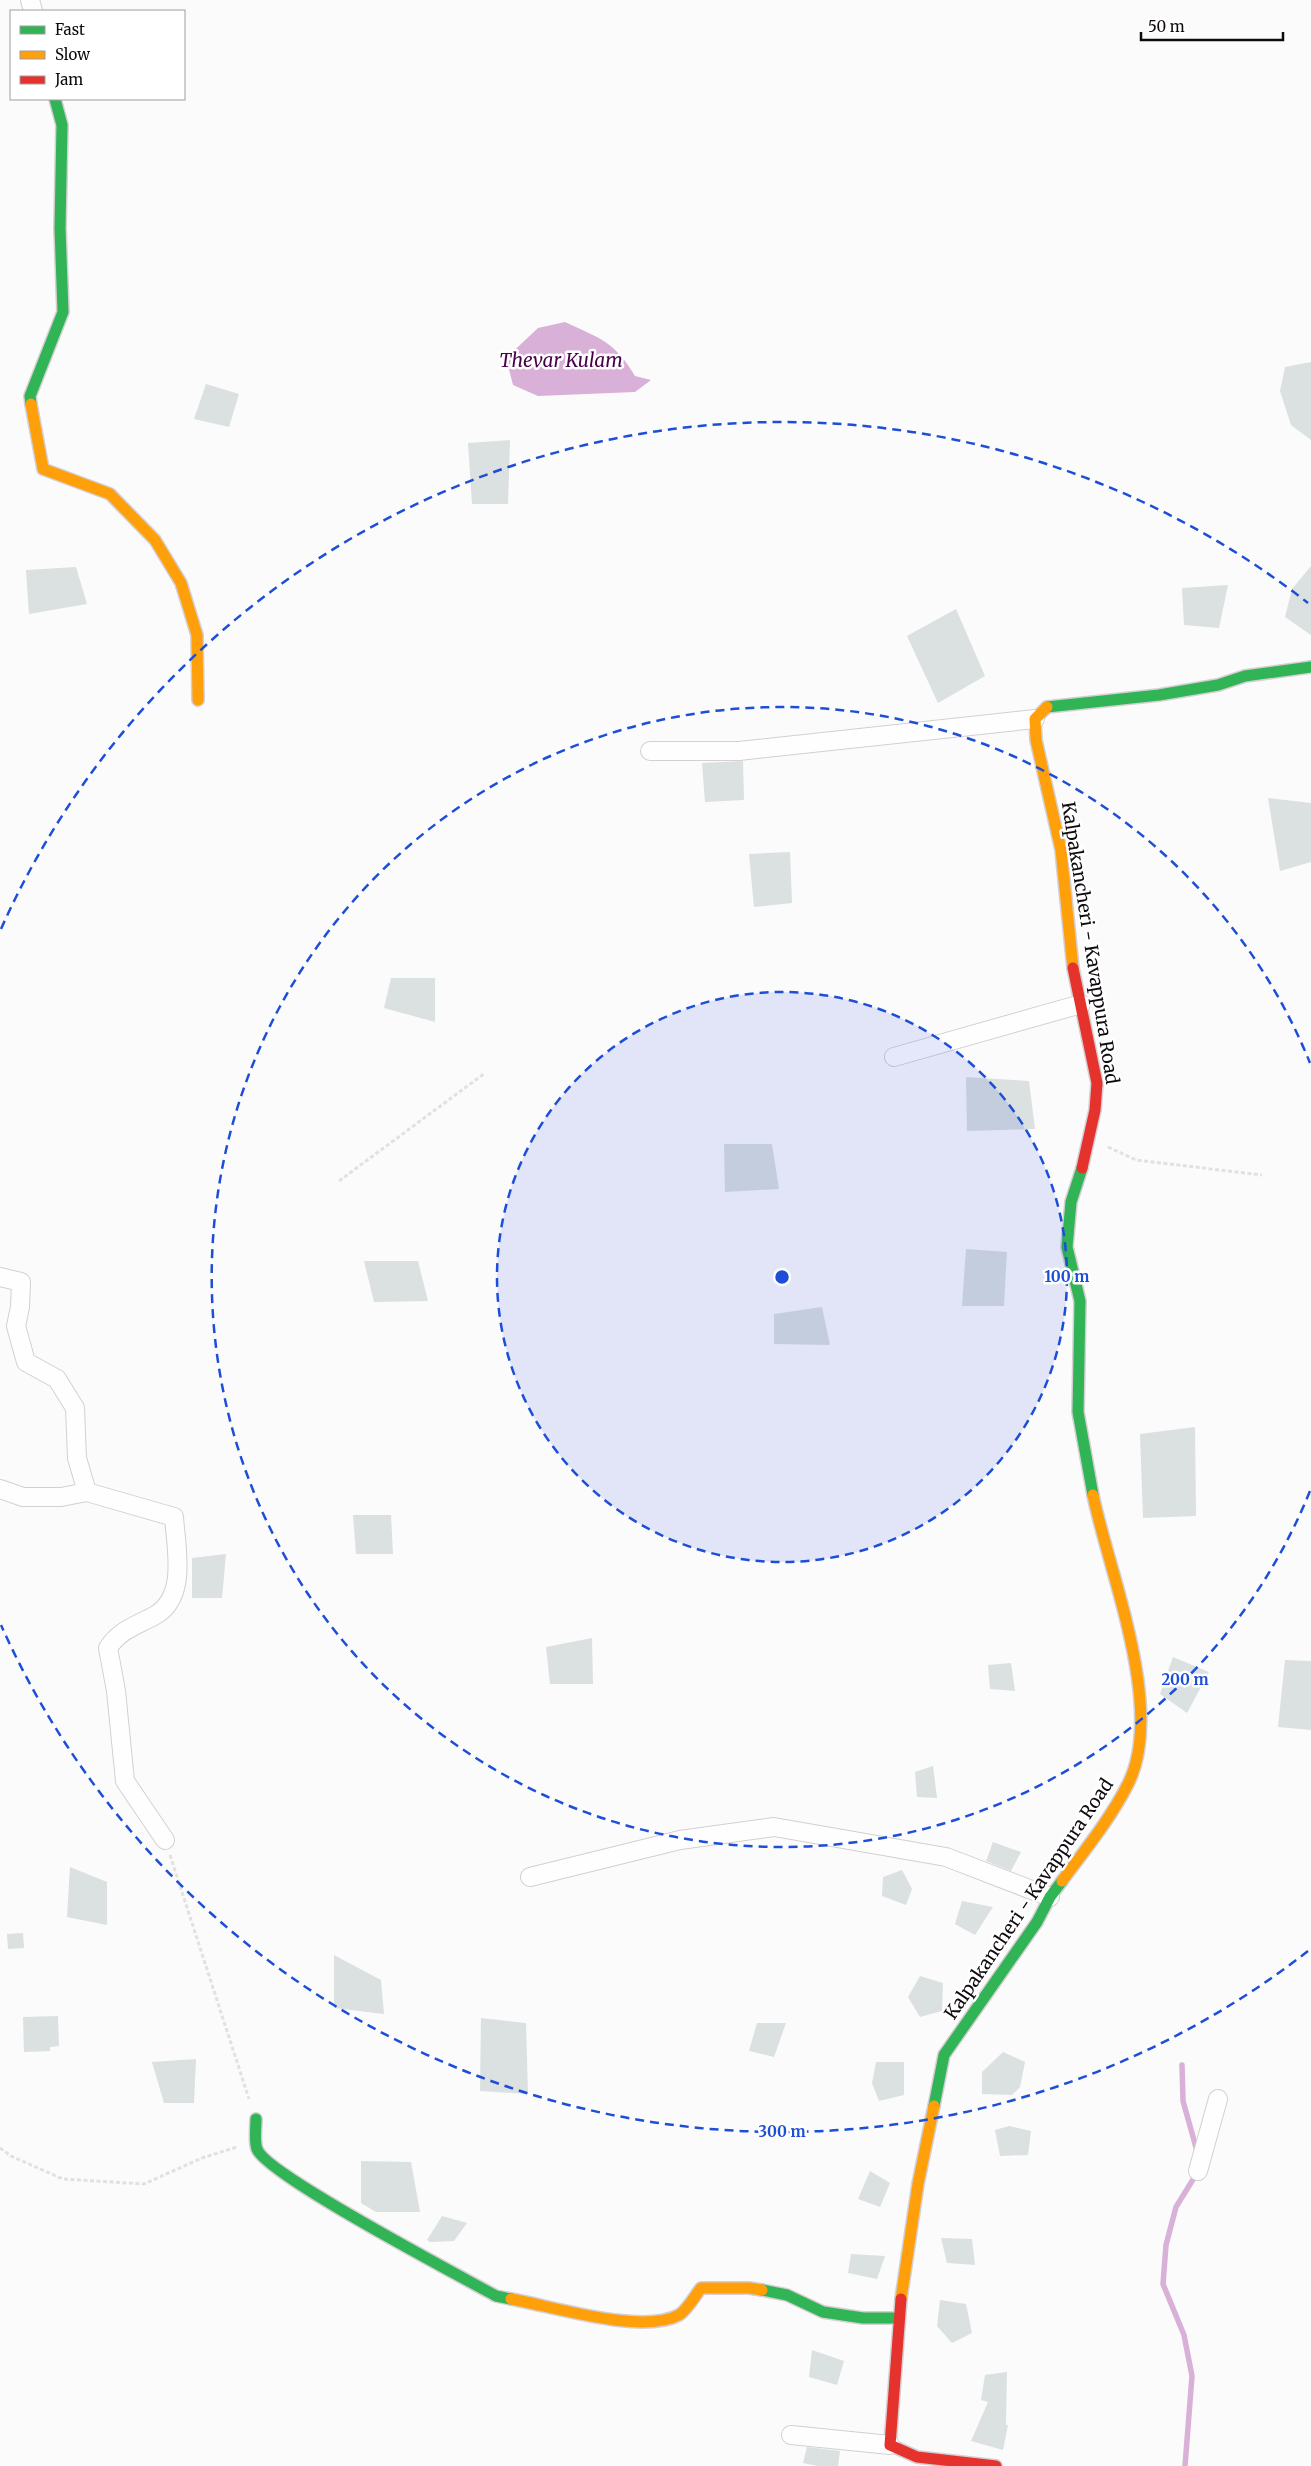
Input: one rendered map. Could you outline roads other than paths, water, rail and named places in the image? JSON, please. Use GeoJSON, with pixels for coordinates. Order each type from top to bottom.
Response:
{"type":"FeatureCollection","features":[{"type":"Feature","properties":{"kind":"street"},"geometry":{"type":"LineString","coordinates":[[55,100],[62,125],[60,228],[63,312],[30,396],[43,469],[110,494],[155,540],[181,583],[198,635],[198,700]]}},
{"type":"Feature","properties":{"kind":"street"},"geometry":{"type":"LineString","coordinates":[[650,751],[738,751],[1035,719],[1047,707],[1159,695],[1218,685],[1245,676],[1311,667]]}},
{"type":"Feature","properties":{"kind":"street","name":"Kalpakancheri - Kavappura Road"},"geometry":{"type":"LineString","coordinates":[[890,2445],[898,2318],[918,2184],[944,2055],[1037,1922],[1050,1897],[1086,1850],[1128,1783],[1140,1747],[1137,1665],[1097,1515],[1082,1442],[1078,1412],[1080,1301],[1068,1247],[1071,1202],[1086,1154],[1087,1138],[1095,1110],[1097,1083],[1071,958],[1061,850],[1036,740],[1035,719]]}},
{"type":"Feature","properties":{"kind":"street"},"geometry":{"type":"LineString","coordinates":[[894,1057],[1081,1004]]}},
{"type":"Feature","properties":{"kind":"street"},"geometry":{"type":"LineString","coordinates":[[0,1277],[21,1282],[20,1307],[16,1326],[26,1362],[57,1379],[75,1408],[77,1458],[88,1492]]}},
{"type":"Feature","properties":{"kind":"street"},"geometry":{"type":"LineString","coordinates":[[0,1490],[23,1497],[61,1497],[88,1492],[174,1517],[178,1567],[174,1597],[156,1615],[133,1625],[116,1636],[108,1648],[116,1691],[125,1781],[165,1840]]}},
{"type":"Feature","properties":{"kind":"street"},"geometry":{"type":"LineString","coordinates":[[530,1877],[680,1840],[774,1827],[946,1857],[1050,1897]]}},
{"type":"Feature","properties":{"kind":"street"},"geometry":{"type":"LineString","coordinates":[[1198,2171],[1218,2099]]}},
{"type":"Feature","properties":{"kind":"street"},"geometry":{"type":"LineString","coordinates":[[256,2119],[257,2150],[272,2167],[362,2222],[496,2296],[534,2303],[571,2314],[597,2316],[620,2321],[664,2320],[680,2314],[701,2288],[748,2288],[787,2295],[823,2312],[863,2318],[898,2318]]}},
{"type":"Feature","properties":{"kind":"street"},"geometry":{"type":"LineString","coordinates":[[791,2435],[890,2445],[917,2458],[996,2466]]}},
{"type":"Feature","properties":{"kind":"water","name":"Thevar Kulam"},"geometry":{"type":"Polygon","coordinates":[[[565,322],[606,342],[620,355],[635,376],[651,380],[635,392],[538,396],[513,385],[506,358],[538,328],[565,322]]]}},
{"type":"Feature","properties":{"kind":"waterway"},"geometry":{"type":"LineString","coordinates":[[1182,2065],[1183,2101],[1197,2151]]}},
{"type":"Feature","properties":{"kind":"waterway"},"geometry":{"type":"LineString","coordinates":[[1185,2466],[1192,2376],[1184,2335],[1163,2284],[1166,2245],[1176,2207],[1197,2173]]}}]}
